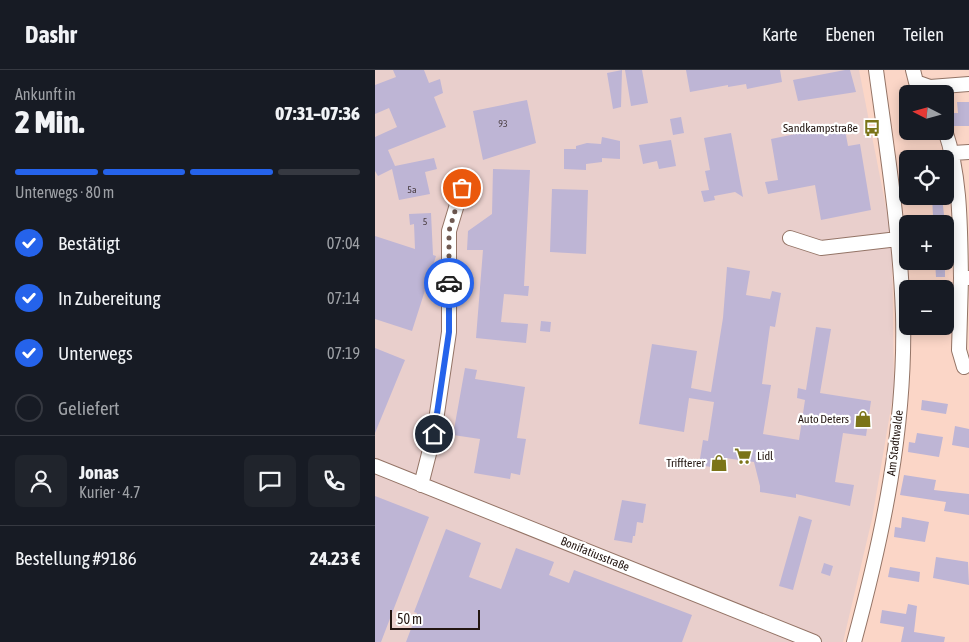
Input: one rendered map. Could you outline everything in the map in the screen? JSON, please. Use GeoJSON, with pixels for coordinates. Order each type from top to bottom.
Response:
{"type":"FeatureCollection","features":[{"type":"Feature","properties":{"kind":"street","name":"Am Stadtwalde"},"geometry":{"type":"LineString","coordinates":[[854,642],[877,559],[894,455],[901,390],[903,315],[898,239],[876,70]]}},
{"type":"Feature","properties":{"kind":"street"},"geometry":{"type":"LineString","coordinates":[[913,70],[916,82],[922,85]]}},
{"type":"Feature","properties":{"kind":"street"},"geometry":{"type":"LineString","coordinates":[[954,86],[969,84]]}},
{"type":"Feature","properties":{"kind":"street"},"geometry":{"type":"LineString","coordinates":[[954,153],[969,152]]}},
{"type":"Feature","properties":{"kind":"street"},"geometry":{"type":"LineString","coordinates":[[954,159],[964,216],[965,278],[959,350],[964,367]]}},
{"type":"Feature","properties":{"kind":"street"},"geometry":{"type":"LineString","coordinates":[[421,484],[434,434],[449,332],[449,231],[462,188]]}},
{"type":"Feature","properties":{"kind":"street"},"geometry":{"type":"LineString","coordinates":[[790,238],[821,248],[898,239]]}},
{"type":"Feature","properties":{"kind":"street","name":"Bonifatiusstraße"},"geometry":{"type":"LineString","coordinates":[[375,466],[814,642]]}},
{"type":"Feature","properties":{"kind":"shaded area"},"geometry":{"type":"Polygon","coordinates":[[[375,70],[859,70],[892,238],[894,390],[872,519],[843,642],[375,642],[375,70]]]}},
{"type":"Feature","properties":{"kind":"building"},"geometry":{"type":"Polygon","coordinates":[[[393,70],[424,70],[429,83],[440,79],[443,93],[434,97],[446,127],[388,150],[395,166],[434,158],[437,169],[425,172],[430,194],[399,200],[392,169],[378,176],[375,171],[375,137],[397,127],[389,108],[375,114],[375,85],[396,77],[393,70]]]}},
{"type":"Feature","properties":{"kind":"building"},"geometry":{"type":"Polygon","coordinates":[[[622,70],[621,107],[613,109],[607,73],[622,70]]]}},
{"type":"Feature","properties":{"kind":"building"},"geometry":{"type":"Polygon","coordinates":[[[625,70],[642,70],[648,103],[631,106],[625,70]]]}},
{"type":"Feature","properties":{"kind":"building"},"geometry":{"type":"Polygon","coordinates":[[[686,70],[780,70],[782,82],[747,89],[746,84],[728,87],[728,85],[690,92],[686,70]]]}},
{"type":"Feature","properties":{"kind":"building"},"geometry":{"type":"Polygon","coordinates":[[[850,70],[856,92],[798,101],[793,80],[850,70]]]}},
{"type":"Feature","properties":{"kind":"building"},"geometry":{"type":"Polygon","coordinates":[[[527,100],[536,143],[483,160],[473,111],[527,100]]]}},
{"type":"Feature","properties":{"kind":"building"},"geometry":{"type":"Polygon","coordinates":[[[957,102],[969,102],[969,126],[954,126],[954,113],[958,113],[957,102]]]}},
{"type":"Feature","properties":{"kind":"building"},"geometry":{"type":"Polygon","coordinates":[[[681,117],[684,133],[673,135],[670,119],[681,117]]]}},
{"type":"Feature","properties":{"kind":"building"},"geometry":{"type":"Polygon","coordinates":[[[844,124],[848,146],[860,144],[871,210],[821,220],[815,185],[768,194],[765,182],[778,180],[771,139],[844,124]]]}},
{"type":"Feature","properties":{"kind":"building"},"geometry":{"type":"Polygon","coordinates":[[[731,133],[743,197],[735,192],[714,196],[715,200],[704,202],[701,191],[709,190],[705,171],[710,170],[704,138],[731,133]]]}},
{"type":"Feature","properties":{"kind":"building"},"geometry":{"type":"Polygon","coordinates":[[[602,137],[620,141],[620,159],[602,158],[602,162],[586,164],[586,170],[564,169],[564,149],[576,149],[576,146],[587,143],[601,144],[602,137]]]}},
{"type":"Feature","properties":{"kind":"building"},"geometry":{"type":"Polygon","coordinates":[[[671,140],[676,166],[659,169],[657,161],[643,164],[639,145],[671,140]]]}},
{"type":"Feature","properties":{"kind":"building"},"geometry":{"type":"Polygon","coordinates":[[[493,169],[530,170],[524,286],[529,286],[528,296],[504,294],[501,322],[528,324],[526,343],[476,338],[483,250],[467,250],[468,231],[492,214],[493,169]]]}},
{"type":"Feature","properties":{"kind":"building"},"geometry":{"type":"Polygon","coordinates":[[[552,189],[588,190],[586,254],[550,252],[552,189]]]}},
{"type":"Feature","properties":{"kind":"building"},"geometry":{"type":"Polygon","coordinates":[[[932,205],[943,205],[944,215],[933,215],[932,205]]]}},
{"type":"Feature","properties":{"kind":"building"},"geometry":{"type":"Polygon","coordinates":[[[431,213],[433,255],[436,256],[412,331],[375,319],[375,236],[415,249],[414,224],[410,225],[409,214],[431,213]]]}},
{"type":"Feature","properties":{"kind":"building"},"geometry":{"type":"Polygon","coordinates":[[[727,267],[750,271],[746,295],[770,299],[772,291],[781,293],[775,327],[770,326],[762,384],[771,385],[763,434],[799,440],[805,400],[797,398],[798,388],[806,390],[816,327],[831,329],[820,393],[871,401],[866,436],[843,433],[835,482],[854,485],[850,506],[796,494],[796,498],[760,492],[754,462],[725,458],[723,469],[699,465],[703,440],[708,441],[714,402],[689,398],[684,432],[639,424],[652,344],[697,351],[691,388],[711,392],[723,318],[727,267]]]}},
{"type":"Feature","properties":{"kind":"building"},"geometry":{"type":"Polygon","coordinates":[[[936,270],[945,270],[945,277],[936,277],[936,270]]]}},
{"type":"Feature","properties":{"kind":"building"},"geometry":{"type":"Polygon","coordinates":[[[541,321],[551,322],[550,332],[540,331],[541,321]]]}},
{"type":"Feature","properties":{"kind":"building"},"geometry":{"type":"Polygon","coordinates":[[[375,348],[405,360],[375,433],[375,348]]]}},
{"type":"Feature","properties":{"kind":"building"},"geometry":{"type":"Polygon","coordinates":[[[465,368],[477,370],[475,379],[525,387],[517,438],[526,439],[520,475],[511,473],[510,479],[474,473],[480,439],[453,435],[465,368]]]}},
{"type":"Feature","properties":{"kind":"building"},"geometry":{"type":"Polygon","coordinates":[[[922,400],[948,404],[946,414],[921,410],[922,400]]]}},
{"type":"Feature","properties":{"kind":"building"},"geometry":{"type":"Polygon","coordinates":[[[955,426],[969,429],[969,448],[952,445],[955,426]]]}},
{"type":"Feature","properties":{"kind":"building"},"geometry":{"type":"Polygon","coordinates":[[[917,433],[943,437],[939,457],[908,452],[909,442],[915,443],[917,433]]]}},
{"type":"Feature","properties":{"kind":"building"},"geometry":{"type":"Polygon","coordinates":[[[904,475],[936,480],[934,490],[969,494],[969,515],[944,511],[946,502],[900,495],[904,475]]]}},
{"type":"Feature","properties":{"kind":"building"},"geometry":{"type":"Polygon","coordinates":[[[375,496],[429,517],[381,642],[375,642],[375,496]]]}},
{"type":"Feature","properties":{"kind":"building"},"geometry":{"type":"Polygon","coordinates":[[[622,500],[646,504],[643,523],[637,522],[632,543],[614,540],[622,500]]]}},
{"type":"Feature","properties":{"kind":"building"},"geometry":{"type":"Polygon","coordinates":[[[799,516],[812,520],[793,590],[779,586],[799,516]]]}},
{"type":"Feature","properties":{"kind":"building"},"geometry":{"type":"Polygon","coordinates":[[[902,517],[929,522],[925,542],[894,537],[895,527],[901,528],[902,517]]]}},
{"type":"Feature","properties":{"kind":"building"},"geometry":{"type":"Polygon","coordinates":[[[446,529],[481,543],[469,577],[501,589],[516,548],[554,562],[549,575],[569,583],[574,570],[692,615],[682,642],[406,642],[417,613],[414,612],[446,529]]]}},
{"type":"Feature","properties":{"kind":"building"},"geometry":{"type":"Polygon","coordinates":[[[936,557],[968,562],[969,585],[933,578],[936,557]]]}},
{"type":"Feature","properties":{"kind":"building"},"geometry":{"type":"Polygon","coordinates":[[[824,563],[833,566],[830,576],[821,573],[824,563]]]}},
{"type":"Feature","properties":{"kind":"building"},"geometry":{"type":"Polygon","coordinates":[[[890,567],[920,572],[919,582],[888,577],[890,567]]]}},
{"type":"Feature","properties":{"kind":"building"},"geometry":{"type":"Polygon","coordinates":[[[908,604],[917,606],[914,632],[945,637],[944,642],[901,642],[904,627],[880,623],[882,610],[906,614],[908,604]]]}},
{"type":"Feature","properties":{"kind":"way so far"},"geometry":{"type":"LineString","coordinates":[[449,283],[449,231],[462,188]]}},
{"type":"Feature","properties":{"kind":"place","name":"Sandkampstraße"},"geometry":{"type":"Point","coordinates":[872,128]}},
{"type":"Feature","properties":{"kind":"place","name":"Auto Deters"},"geometry":{"type":"Point","coordinates":[863,419]}},
{"type":"Feature","properties":{"kind":"place","name":"Lidl"},"geometry":{"type":"Point","coordinates":[743,456]}},
{"type":"Feature","properties":{"kind":"place","name":"Triffterer"},"geometry":{"type":"Point","coordinates":[719,463]}},
{"type":"Feature","properties":{"kind":"route"},"geometry":{"type":"LineString","coordinates":[[434,434],[449,332],[449,283]]}}]}
